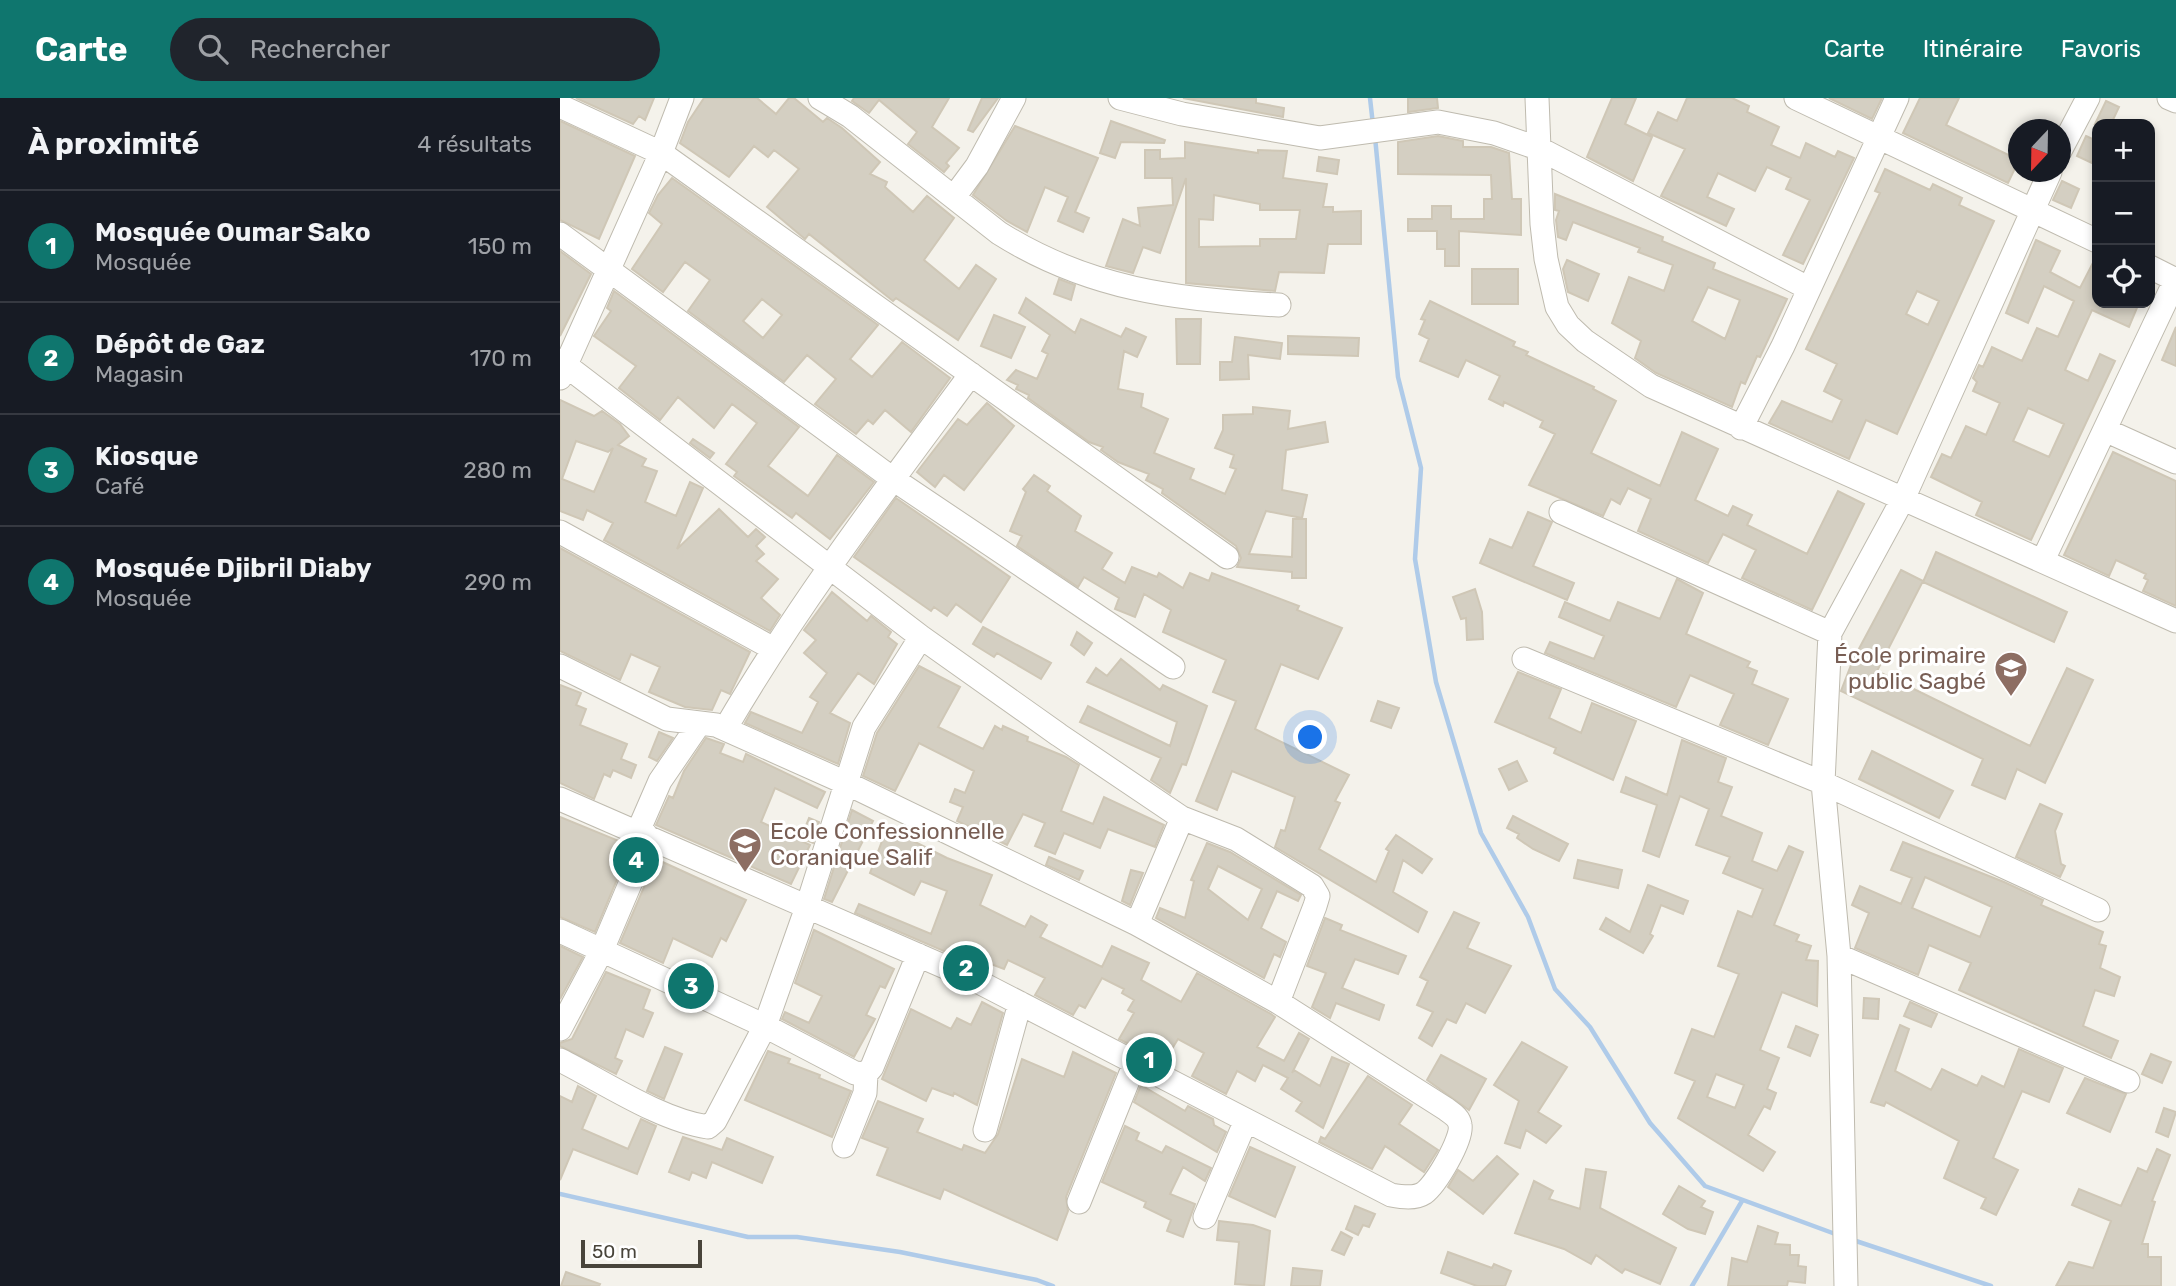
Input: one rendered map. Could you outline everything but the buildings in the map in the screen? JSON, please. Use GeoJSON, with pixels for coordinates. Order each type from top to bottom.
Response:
{"type":"FeatureCollection","features":[{"type":"Feature","properties":{"kind":"street"},"geometry":{"type":"LineString","coordinates":[[682,98],[661,153],[610,268],[562,368],[830,565],[921,637],[1182,818],[1236,839],[1312,886],[1318,895],[1278,1002]]}},
{"type":"Feature","properties":{"kind":"street"},"geometry":{"type":"LineString","coordinates":[[820,98],[850,116],[999,233],[1026,250],[1108,281],[1197,301],[1279,305]]}},
{"type":"Feature","properties":{"kind":"street"},"geometry":{"type":"LineString","coordinates":[[954,197],[977,166],[1014,98]]}},
{"type":"Feature","properties":{"kind":"street"},"geometry":{"type":"LineString","coordinates":[[1120,98],[1182,114],[1320,138],[1438,122],[1494,133],[1540,149],[1808,288]]}},
{"type":"Feature","properties":{"kind":"street"},"geometry":{"type":"LineString","coordinates":[[1537,98],[1546,259],[1557,307],[1568,325],[1585,341],[1651,386],[1741,428],[1905,497],[2176,621]]}},
{"type":"Feature","properties":{"kind":"street"},"geometry":{"type":"LineString","coordinates":[[1796,98],[2092,240]]}},
{"type":"Feature","properties":{"kind":"street"},"geometry":{"type":"LineString","coordinates":[[1741,428],[1897,98]]}},
{"type":"Feature","properties":{"kind":"street"},"geometry":{"type":"LineString","coordinates":[[2071,130],[2088,98]]}},
{"type":"Feature","properties":{"kind":"street"},"geometry":{"type":"LineString","coordinates":[[2169,98],[2176,101]]}},
{"type":"Feature","properties":{"kind":"street"},"geometry":{"type":"LineString","coordinates":[[560,106],[661,153],[1227,557]]}},
{"type":"Feature","properties":{"kind":"street"},"geometry":{"type":"LineString","coordinates":[[1846,1286],[1839,956],[1823,783],[1830,633],[1905,497],[2045,182]]}},
{"type":"Feature","properties":{"kind":"street"},"geometry":{"type":"LineString","coordinates":[[560,234],[610,268],[893,479],[1173,667]]}},
{"type":"Feature","properties":{"kind":"street"},"geometry":{"type":"LineString","coordinates":[[2043,560],[2176,279],[2155,269]]}},
{"type":"Feature","properties":{"kind":"street"},"geometry":{"type":"LineString","coordinates":[[725,729],[772,649],[830,565],[971,373]]}},
{"type":"Feature","properties":{"kind":"street"},"geometry":{"type":"LineString","coordinates":[[2105,430],[2176,462]]}},
{"type":"Feature","properties":{"kind":"street"},"geometry":{"type":"LineString","coordinates":[[1561,512],[1830,633]]}},
{"type":"Feature","properties":{"kind":"street"},"geometry":{"type":"LineString","coordinates":[[560,533],[772,649]]}},
{"type":"Feature","properties":{"kind":"street"},"geometry":{"type":"LineString","coordinates":[[560,1060],[662,1112],[708,1127],[715,1121],[765,1026],[807,907],[864,727],[921,637]]}},
{"type":"Feature","properties":{"kind":"street"},"geometry":{"type":"LineString","coordinates":[[1524,659],[1823,783],[2098,910]]}},
{"type":"Feature","properties":{"kind":"street"},"geometry":{"type":"LineString","coordinates":[[560,666],[667,719],[725,729],[846,782],[1137,925],[1278,1002],[1446,1109],[1458,1119],[1461,1127],[1458,1142],[1425,1193],[1402,1197],[1391,1195],[1020,1003],[918,955],[560,799]]}},
{"type":"Feature","properties":{"kind":"street"},"geometry":{"type":"LineString","coordinates":[[649,839],[640,827],[650,799],[699,724]]}},
{"type":"Feature","properties":{"kind":"street"},"geometry":{"type":"LineString","coordinates":[[1137,925],[1182,818]]}},
{"type":"Feature","properties":{"kind":"street"},"geometry":{"type":"LineString","coordinates":[[560,1029],[602,950],[649,839]]}},
{"type":"Feature","properties":{"kind":"street"},"geometry":{"type":"LineString","coordinates":[[560,931],[765,1026],[855,1073],[866,1074]]}},
{"type":"Feature","properties":{"kind":"street"},"geometry":{"type":"LineString","coordinates":[[844,1146],[865,1093],[866,1074],[872,1067],[918,955]]}},
{"type":"Feature","properties":{"kind":"street"},"geometry":{"type":"LineString","coordinates":[[1839,956],[2128,1081]]}},
{"type":"Feature","properties":{"kind":"street"},"geometry":{"type":"LineString","coordinates":[[985,1130],[1020,1003]]}},
{"type":"Feature","properties":{"kind":"street"},"geometry":{"type":"LineString","coordinates":[[1079,1202],[1135,1063]]}},
{"type":"Feature","properties":{"kind":"street"},"geometry":{"type":"LineString","coordinates":[[1205,1217],[1246,1120]]}},
{"type":"Feature","properties":{"kind":"waterway"},"geometry":{"type":"LineString","coordinates":[[1370,98],[1373,125]]}},
{"type":"Feature","properties":{"kind":"waterway"},"geometry":{"type":"LineString","coordinates":[[1375,137],[1398,377],[1421,468],[1415,559],[1436,682],[1481,833],[1528,917],[1555,989],[1590,1027],[1650,1123],[1705,1186],[1838,1235]]}},
{"type":"Feature","properties":{"kind":"waterway"},"geometry":{"type":"LineString","coordinates":[[560,1194],[748,1237],[797,1237],[900,1252],[1037,1280],[1053,1286]]}},
{"type":"Feature","properties":{"kind":"waterway"},"geometry":{"type":"LineString","coordinates":[[1692,1286],[1742,1201]]}},
{"type":"Feature","properties":{"kind":"waterway"},"geometry":{"type":"LineString","coordinates":[[1853,1240],[1991,1286]]}},
{"type":"Feature","properties":{"kind":"place","name":"École primaire public Sagbé"},"geometry":{"type":"Point","coordinates":[2011,698]}},
{"type":"Feature","properties":{"kind":"place","name":"Mosquée Djibril Diaby"},"geometry":{"type":"Point","coordinates":[636,860]}},
{"type":"Feature","properties":{"kind":"place","name":"Ecole Confessionnelle Coranique Salif"},"geometry":{"type":"Point","coordinates":[745,874]}},
{"type":"Feature","properties":{"kind":"place","name":"Dépôt de Gaz"},"geometry":{"type":"Point","coordinates":[966,968]}},
{"type":"Feature","properties":{"kind":"place","name":"Kiosque"},"geometry":{"type":"Point","coordinates":[691,986]}},
{"type":"Feature","properties":{"kind":"place","name":"Mosquée Oumar Sako"},"geometry":{"type":"Point","coordinates":[1149,1060]}}]}
